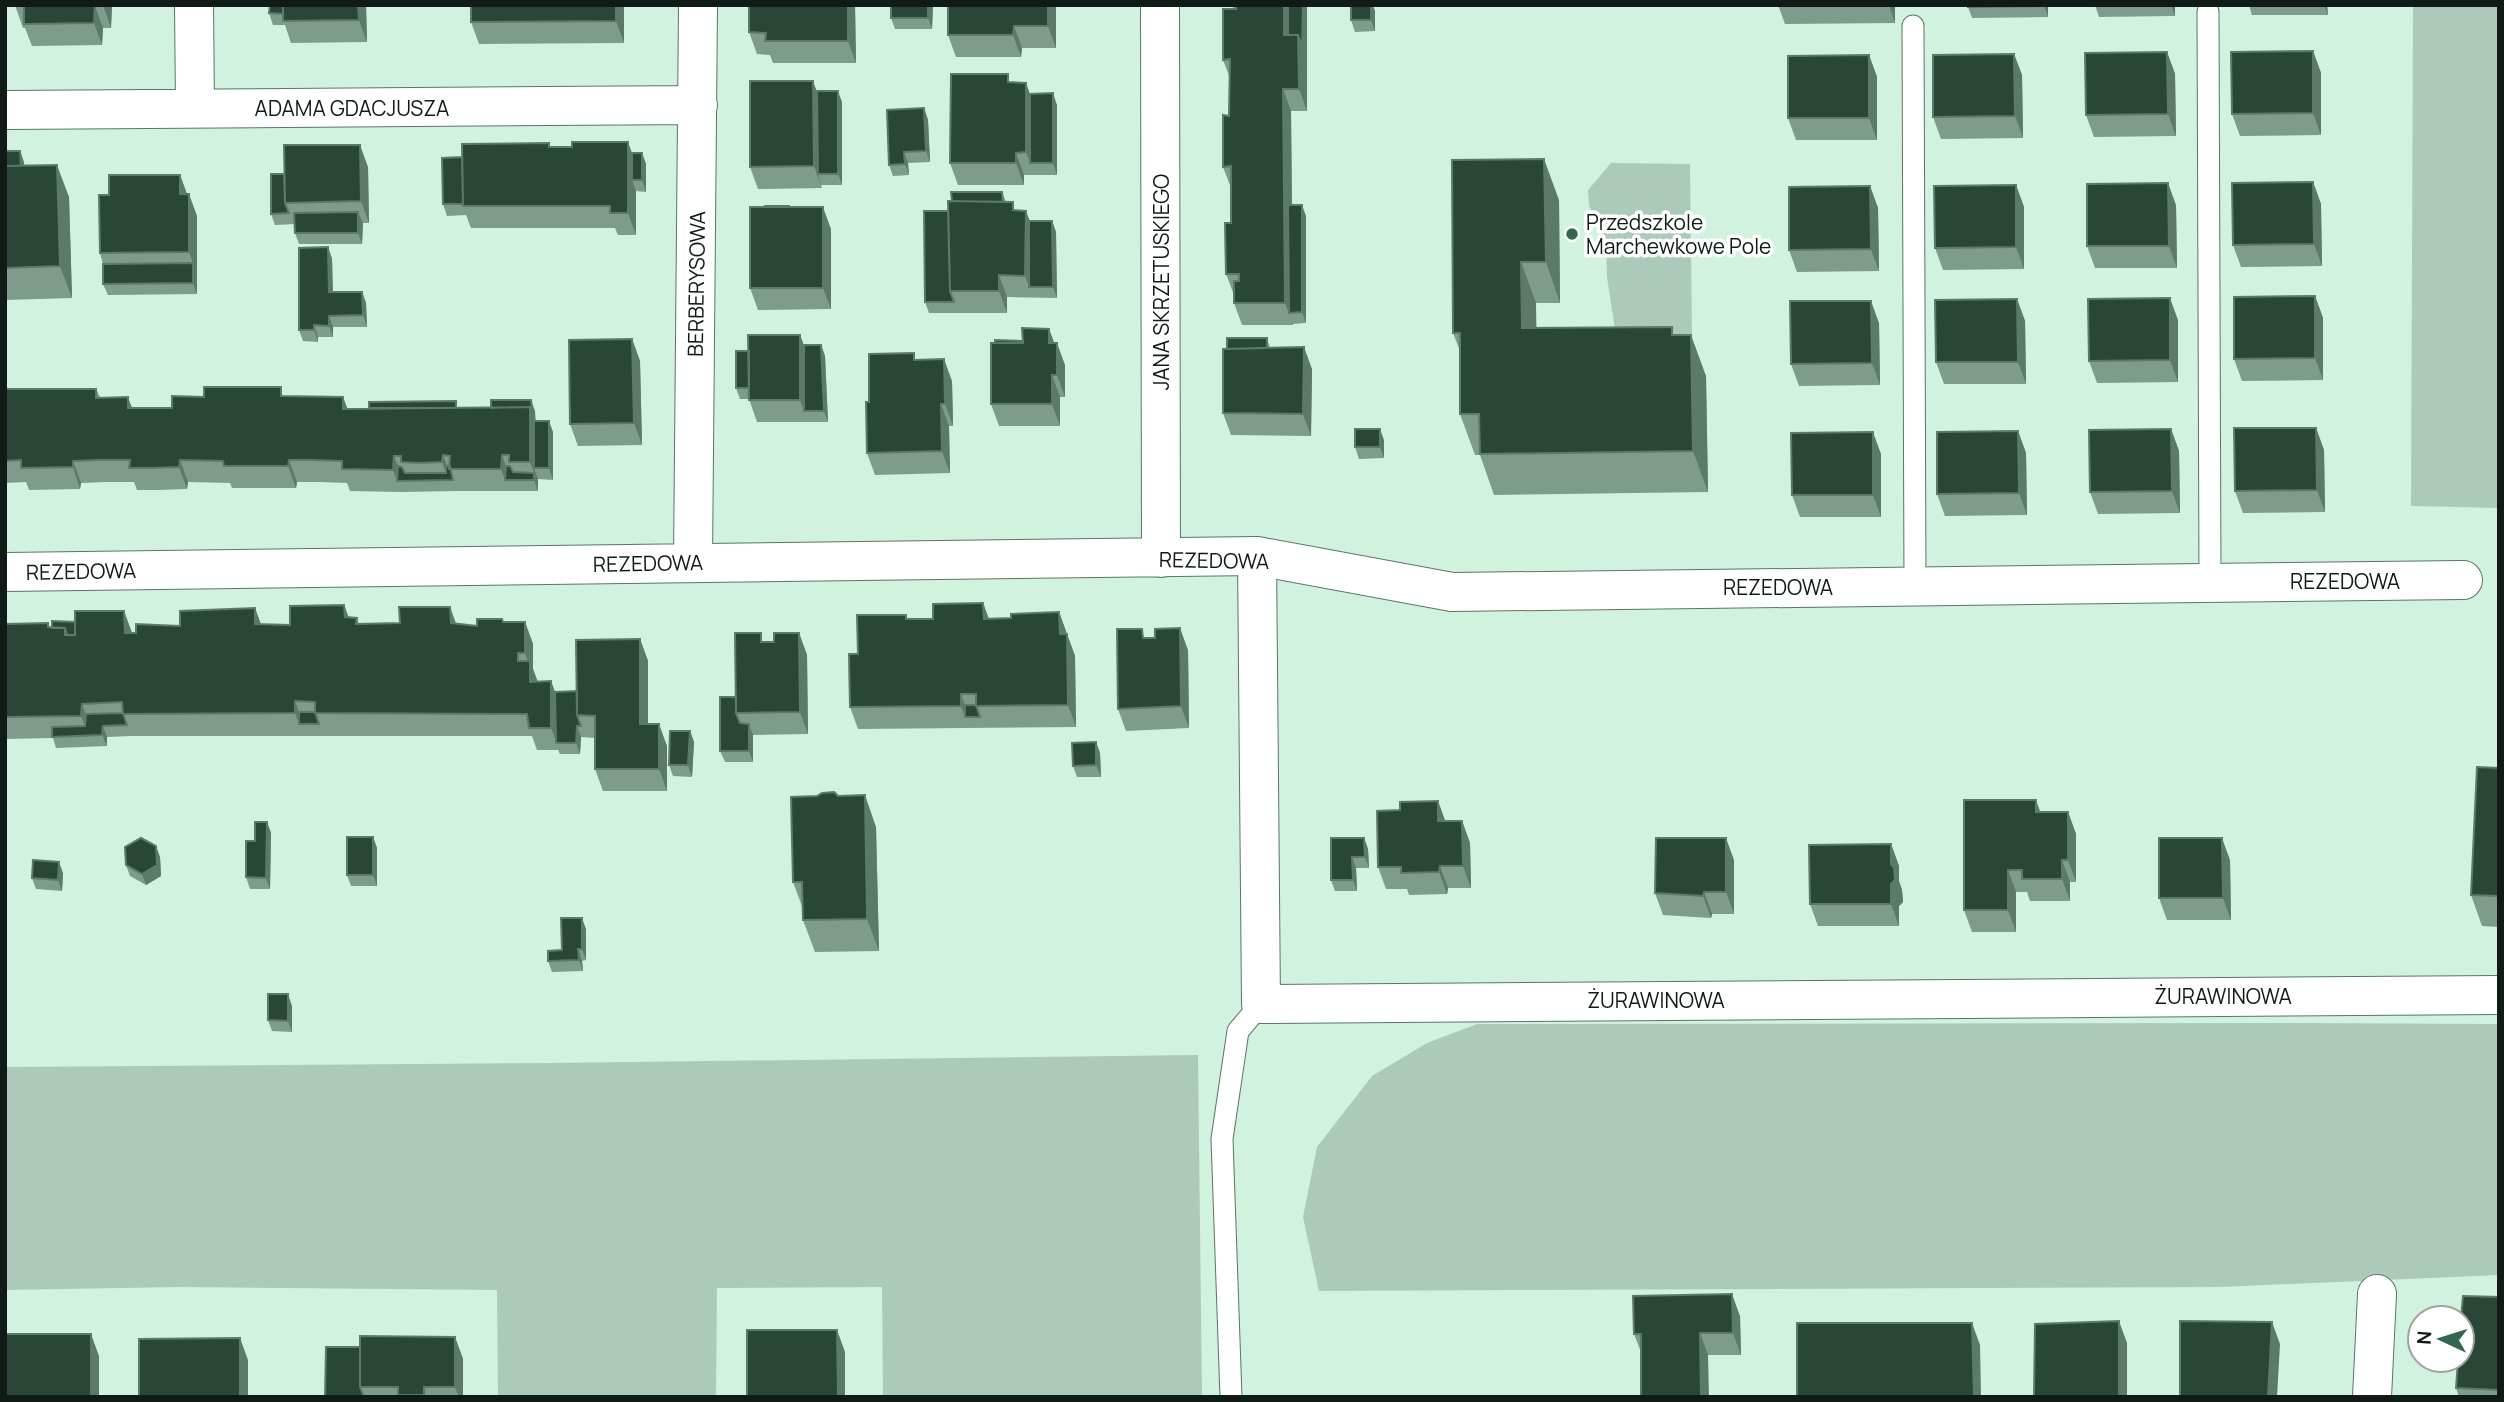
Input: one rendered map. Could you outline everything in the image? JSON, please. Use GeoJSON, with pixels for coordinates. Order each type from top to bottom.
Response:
{"type":"FeatureCollection","features":[{"type":"Feature","properties":{"kind":"street"},"geometry":{"type":"LineString","coordinates":[[194,5],[195,108]]}},
{"type":"Feature","properties":{"kind":"street","name":"BERBERYSOWA"},"geometry":{"type":"LineString","coordinates":[[693,562],[698,5]]}},
{"type":"Feature","properties":{"kind":"street","name":"JANA SKRZETUSKIEGO"},"geometry":{"type":"LineString","coordinates":[[1160,5],[1161,558]]}},
{"type":"Feature","properties":{"kind":"street","name":"ADAMA GDACJUSZA"},"geometry":{"type":"LineString","coordinates":[[5,110],[698,105]]}},
{"type":"Feature","properties":{"kind":"street"},"geometry":{"type":"LineString","coordinates":[[1250,1017],[1256,556]]}},
{"type":"Feature","properties":{"kind":"street","name":"REZEDOWA"},"geometry":{"type":"LineString","coordinates":[[5,572],[1256,556],[1452,592],[2463,580]]}},
{"type":"Feature","properties":{"kind":"street","name":"ŻURAWINOWA"},"geometry":{"type":"LineString","coordinates":[[1250,1017],[2499,995]]}},
{"type":"Feature","properties":{"kind":"street"},"geometry":{"type":"LineString","coordinates":[[2372,1397],[2377,1294]]}},
{"type":"Feature","properties":{"kind":"lane"},"geometry":{"type":"LineString","coordinates":[[2208,12],[2210,583]]}},
{"type":"Feature","properties":{"kind":"lane"},"geometry":{"type":"LineString","coordinates":[[1913,26],[1915,586]]}},
{"type":"Feature","properties":{"kind":"lane"},"geometry":{"type":"LineString","coordinates":[[1231,1397],[1222,1139],[1250,1017]]}},
{"type":"Feature","properties":{"kind":"green space"},"geometry":{"type":"Polygon","coordinates":[[[2413,5],[2499,5],[2499,508],[2411,506],[2413,5]]]}},
{"type":"Feature","properties":{"kind":"green space"},"geometry":{"type":"Polygon","coordinates":[[[1611,163],[1690,164],[1692,336],[1616,336],[1607,277],[1606,240],[1589,206],[1588,190],[1611,163]]]}},
{"type":"Feature","properties":{"kind":"green space"},"geometry":{"type":"Polygon","coordinates":[[[1477,1024],[2499,1024],[2499,1275],[2220,1287],[1319,1291],[1303,1217],[1317,1147],[1372,1076],[1427,1043],[1477,1024]]]}},
{"type":"Feature","properties":{"kind":"green space"},"geometry":{"type":"Polygon","coordinates":[[[1198,1055],[1202,1397],[883,1397],[882,1287],[717,1288],[716,1397],[498,1397],[497,1290],[180,1287],[5,1290],[5,1067],[1198,1055]]]}},
{"type":"Feature","properties":{"kind":"building"},"geometry":{"type":"Polygon","coordinates":[[[15,5],[103,6],[95,6],[94,23],[24,24],[24,6],[15,5]]]}},
{"type":"Feature","properties":{"kind":"building"},"geometry":{"type":"Polygon","coordinates":[[[270,5],[283,5],[283,14],[269,13],[270,5]]]}},
{"type":"Feature","properties":{"kind":"building"},"geometry":{"type":"Polygon","coordinates":[[[283,5],[358,5],[359,20],[283,21],[283,5]]]}},
{"type":"Feature","properties":{"kind":"building"},"geometry":{"type":"Polygon","coordinates":[[[471,5],[616,5],[616,21],[471,22],[471,5]]]}},
{"type":"Feature","properties":{"kind":"building"},"geometry":{"type":"Polygon","coordinates":[[[749,5],[848,5],[848,41],[765,41],[766,33],[749,32],[749,5]]]}},
{"type":"Feature","properties":{"kind":"building"},"geometry":{"type":"Polygon","coordinates":[[[891,5],[928,5],[928,18],[891,18],[891,5]]]}},
{"type":"Feature","properties":{"kind":"building"},"geometry":{"type":"Polygon","coordinates":[[[948,5],[1048,5],[1048,26],[1014,26],[1013,35],[948,35],[948,5]]]}},
{"type":"Feature","properties":{"kind":"building"},"geometry":{"type":"Polygon","coordinates":[[[1236,5],[1284,5],[1284,35],[1298,35],[1299,89],[1283,89],[1285,303],[1234,303],[1234,281],[1239,281],[1239,274],[1226,274],[1225,223],[1231,223],[1231,166],[1223,167],[1223,115],[1229,116],[1230,59],[1223,60],[1223,9],[1236,9],[1236,5]]]}},
{"type":"Feature","properties":{"kind":"building"},"geometry":{"type":"Polygon","coordinates":[[[1288,5],[1303,5],[1302,46],[1298,35],[1288,35],[1288,5]]]}},
{"type":"Feature","properties":{"kind":"building"},"geometry":{"type":"Polygon","coordinates":[[[1351,5],[1371,5],[1371,20],[1351,20],[1351,5]]]}},
{"type":"Feature","properties":{"kind":"building"},"geometry":{"type":"Polygon","coordinates":[[[2044,5],[2044,6],[1968,7],[2044,5]]]}},
{"type":"Feature","properties":{"kind":"building"},"geometry":{"type":"Polygon","coordinates":[[[2313,51],[2313,113],[2232,114],[2231,52],[2313,51]]]}},
{"type":"Feature","properties":{"kind":"building"},"geometry":{"type":"Polygon","coordinates":[[[2167,52],[2168,114],[2086,115],[2085,53],[2167,52]]]}},
{"type":"Feature","properties":{"kind":"building"},"geometry":{"type":"Polygon","coordinates":[[[2014,54],[2015,116],[1933,117],[1933,55],[2014,54]]]}},
{"type":"Feature","properties":{"kind":"building"},"geometry":{"type":"Polygon","coordinates":[[[1869,55],[1869,118],[1788,118],[1788,56],[1869,55]]]}},
{"type":"Feature","properties":{"kind":"building"},"geometry":{"type":"Polygon","coordinates":[[[951,74],[1008,74],[1008,82],[1026,83],[1026,152],[1016,153],[1016,163],[950,163],[951,74]]]}},
{"type":"Feature","properties":{"kind":"building"},"geometry":{"type":"Polygon","coordinates":[[[750,81],[813,81],[814,166],[750,167],[750,81]]]}},
{"type":"Feature","properties":{"kind":"building"},"geometry":{"type":"Polygon","coordinates":[[[817,91],[838,91],[838,174],[818,174],[817,91]]]}},
{"type":"Feature","properties":{"kind":"building"},"geometry":{"type":"Polygon","coordinates":[[[1053,93],[1053,163],[1030,163],[1030,94],[1053,93]]]}},
{"type":"Feature","properties":{"kind":"building"},"geometry":{"type":"Polygon","coordinates":[[[924,108],[926,151],[904,152],[905,164],[889,165],[887,110],[924,108]]]}},
{"type":"Feature","properties":{"kind":"building"},"geometry":{"type":"Polygon","coordinates":[[[572,142],[628,142],[628,213],[610,213],[610,206],[463,206],[462,144],[549,143],[549,147],[572,147],[572,142]]]}},
{"type":"Feature","properties":{"kind":"building"},"geometry":{"type":"Polygon","coordinates":[[[284,145],[360,145],[361,201],[285,203],[284,145]]]}},
{"type":"Feature","properties":{"kind":"building"},"geometry":{"type":"Polygon","coordinates":[[[5,151],[20,151],[21,166],[5,166],[5,151]]]}},
{"type":"Feature","properties":{"kind":"building"},"geometry":{"type":"Polygon","coordinates":[[[632,153],[642,153],[642,180],[632,180],[632,153]]]}},
{"type":"Feature","properties":{"kind":"building"},"geometry":{"type":"Polygon","coordinates":[[[462,157],[463,204],[443,204],[442,158],[462,157]]]}},
{"type":"Feature","properties":{"kind":"building"},"geometry":{"type":"Polygon","coordinates":[[[1544,159],[1546,262],[1521,262],[1522,328],[1672,327],[1672,335],[1691,335],[1693,451],[1480,454],[1479,414],[1460,414],[1460,333],[1453,333],[1452,160],[1544,159]]]}},
{"type":"Feature","properties":{"kind":"building"},"geometry":{"type":"Polygon","coordinates":[[[57,165],[60,266],[5,268],[5,166],[57,165]]]}},
{"type":"Feature","properties":{"kind":"building"},"geometry":{"type":"Polygon","coordinates":[[[271,174],[284,174],[285,203],[289,213],[271,214],[271,174]]]}},
{"type":"Feature","properties":{"kind":"building"},"geometry":{"type":"Polygon","coordinates":[[[109,175],[180,175],[180,194],[189,194],[189,252],[100,253],[99,195],[109,195],[109,175]]]}},
{"type":"Feature","properties":{"kind":"building"},"geometry":{"type":"Polygon","coordinates":[[[2313,182],[2314,244],[2233,245],[2232,183],[2313,182]]]}},
{"type":"Feature","properties":{"kind":"building"},"geometry":{"type":"Polygon","coordinates":[[[2168,183],[2169,246],[2087,246],[2087,184],[2168,183]]]}},
{"type":"Feature","properties":{"kind":"building"},"geometry":{"type":"Polygon","coordinates":[[[2016,185],[2016,247],[1935,248],[1934,186],[2016,185]]]}},
{"type":"Feature","properties":{"kind":"building"},"geometry":{"type":"Polygon","coordinates":[[[1870,186],[1871,249],[1789,250],[1789,187],[1870,186]]]}},
{"type":"Feature","properties":{"kind":"building"},"geometry":{"type":"Polygon","coordinates":[[[951,192],[1002,192],[1003,202],[952,201],[951,192]]]}},
{"type":"Feature","properties":{"kind":"building"},"geometry":{"type":"Polygon","coordinates":[[[948,201],[1013,202],[1013,210],[1026,211],[1025,276],[999,275],[999,291],[950,291],[948,201]]]}},
{"type":"Feature","properties":{"kind":"building"},"geometry":{"type":"Polygon","coordinates":[[[1288,205],[1302,205],[1302,312],[1289,313],[1288,205]]]}},
{"type":"Feature","properties":{"kind":"building"},"geometry":{"type":"Polygon","coordinates":[[[750,207],[823,207],[823,288],[750,288],[750,207]]]}},
{"type":"Feature","properties":{"kind":"building"},"geometry":{"type":"Polygon","coordinates":[[[924,211],[948,211],[950,291],[954,302],[925,302],[924,211]]]}},
{"type":"Feature","properties":{"kind":"building"},"geometry":{"type":"Polygon","coordinates":[[[358,212],[358,233],[295,233],[294,213],[358,212]]]}},
{"type":"Feature","properties":{"kind":"building"},"geometry":{"type":"Polygon","coordinates":[[[1029,221],[1052,221],[1053,287],[1029,287],[1029,221]]]}},
{"type":"Feature","properties":{"kind":"building"},"geometry":{"type":"Polygon","coordinates":[[[328,247],[329,292],[362,292],[363,315],[329,316],[329,326],[314,325],[314,330],[299,330],[299,248],[328,247]]]}},
{"type":"Feature","properties":{"kind":"building"},"geometry":{"type":"Polygon","coordinates":[[[193,263],[193,283],[103,284],[103,264],[193,263]]]}},
{"type":"Feature","properties":{"kind":"building"},"geometry":{"type":"Polygon","coordinates":[[[2315,296],[2315,358],[2234,359],[2234,297],[2315,296]]]}},
{"type":"Feature","properties":{"kind":"building"},"geometry":{"type":"Polygon","coordinates":[[[2170,298],[2170,360],[2089,361],[2088,299],[2170,298]]]}},
{"type":"Feature","properties":{"kind":"building"},"geometry":{"type":"Polygon","coordinates":[[[2017,299],[2018,362],[1936,362],[1935,300],[2017,299]]]}},
{"type":"Feature","properties":{"kind":"building"},"geometry":{"type":"Polygon","coordinates":[[[1790,301],[1871,301],[1872,363],[1791,364],[1790,301]]]}},
{"type":"Feature","properties":{"kind":"building"},"geometry":{"type":"Polygon","coordinates":[[[1022,328],[1049,329],[1049,343],[1057,343],[1057,375],[1052,375],[1052,404],[991,404],[991,343],[1023,343],[1022,328]]]}},
{"type":"Feature","properties":{"kind":"building"},"geometry":{"type":"Polygon","coordinates":[[[748,335],[800,335],[800,400],[749,400],[748,335]]]}},
{"type":"Feature","properties":{"kind":"building"},"geometry":{"type":"Polygon","coordinates":[[[1227,338],[1267,338],[1267,348],[1227,349],[1227,338]]]}},
{"type":"Feature","properties":{"kind":"building"},"geometry":{"type":"Polygon","coordinates":[[[632,339],[634,423],[570,424],[569,340],[632,339]]]}},
{"type":"Feature","properties":{"kind":"building"},"geometry":{"type":"Polygon","coordinates":[[[995,340],[1023,341],[1023,343],[995,343],[995,340]]]}},
{"type":"Feature","properties":{"kind":"building"},"geometry":{"type":"Polygon","coordinates":[[[804,345],[821,345],[824,411],[804,411],[804,345]]]}},
{"type":"Feature","properties":{"kind":"building"},"geometry":{"type":"Polygon","coordinates":[[[1304,347],[1303,414],[1223,413],[1223,349],[1304,347]]]}},
{"type":"Feature","properties":{"kind":"building"},"geometry":{"type":"Polygon","coordinates":[[[736,351],[749,351],[749,388],[736,388],[736,351]]]}},
{"type":"Feature","properties":{"kind":"building"},"geometry":{"type":"Polygon","coordinates":[[[914,353],[914,360],[944,359],[942,451],[867,453],[869,354],[914,353]]]}},
{"type":"Feature","properties":{"kind":"building"},"geometry":{"type":"Polygon","coordinates":[[[204,387],[281,387],[281,396],[343,397],[343,409],[530,407],[530,462],[509,462],[509,455],[502,455],[501,469],[449,469],[450,456],[443,455],[442,462],[419,463],[401,462],[401,456],[394,456],[393,470],[342,469],[342,461],[312,460],[289,460],[288,466],[224,466],[223,461],[180,460],[179,467],[151,468],[129,468],[130,460],[73,461],[73,467],[21,468],[21,460],[5,461],[5,389],[96,389],[96,398],[128,397],[128,408],[172,408],[172,396],[204,397],[204,387]]]}},
{"type":"Feature","properties":{"kind":"building"},"geometry":{"type":"Polygon","coordinates":[[[491,400],[531,400],[532,410],[530,407],[491,408],[491,400]]]}},
{"type":"Feature","properties":{"kind":"building"},"geometry":{"type":"Polygon","coordinates":[[[456,401],[456,408],[369,408],[369,402],[456,401]]]}},
{"type":"Feature","properties":{"kind":"building"},"geometry":{"type":"Polygon","coordinates":[[[534,421],[549,421],[549,468],[534,468],[534,421]]]}},
{"type":"Feature","properties":{"kind":"building"},"geometry":{"type":"Polygon","coordinates":[[[2234,428],[2316,428],[2317,490],[2235,491],[2234,428]]]}},
{"type":"Feature","properties":{"kind":"building"},"geometry":{"type":"Polygon","coordinates":[[[1355,429],[1380,429],[1380,447],[1355,447],[1355,429]]]}},
{"type":"Feature","properties":{"kind":"building"},"geometry":{"type":"Polygon","coordinates":[[[2171,429],[2172,491],[2090,492],[2089,430],[2171,429]]]}},
{"type":"Feature","properties":{"kind":"building"},"geometry":{"type":"Polygon","coordinates":[[[2018,431],[2019,493],[1937,494],[1937,432],[2018,431]]]}},
{"type":"Feature","properties":{"kind":"building"},"geometry":{"type":"Polygon","coordinates":[[[1873,432],[1873,495],[1792,495],[1791,433],[1873,432]]]}},
{"type":"Feature","properties":{"kind":"building"},"geometry":{"type":"Polygon","coordinates":[[[398,466],[402,467],[405,473],[446,473],[446,466],[450,466],[453,480],[397,481],[398,466]]]}},
{"type":"Feature","properties":{"kind":"building"},"geometry":{"type":"Polygon","coordinates":[[[506,466],[510,466],[513,472],[534,473],[534,480],[505,480],[506,466]]]}},
{"type":"Feature","properties":{"kind":"building"},"geometry":{"type":"Polygon","coordinates":[[[983,603],[984,619],[1011,618],[1011,614],[1059,612],[1060,634],[1067,634],[1068,705],[976,706],[976,694],[961,694],[961,706],[850,707],[849,654],[858,654],[857,615],[906,615],[906,619],[933,619],[933,604],[983,603]]]}},
{"type":"Feature","properties":{"kind":"building"},"geometry":{"type":"Polygon","coordinates":[[[344,605],[345,617],[357,618],[356,624],[400,623],[399,607],[450,607],[451,623],[477,626],[477,619],[525,622],[525,653],[518,653],[518,661],[530,661],[530,682],[551,681],[551,728],[529,728],[527,714],[315,713],[315,702],[295,701],[295,713],[123,714],[122,702],[82,704],[81,716],[5,717],[5,624],[48,623],[48,627],[65,628],[65,635],[75,635],[75,611],[124,611],[125,633],[136,633],[136,624],[180,626],[180,611],[255,608],[255,624],[290,625],[290,606],[344,605]]]}},
{"type":"Feature","properties":{"kind":"building"},"geometry":{"type":"Polygon","coordinates":[[[52,621],[75,622],[75,635],[67,635],[65,628],[52,628],[52,621]]]}},
{"type":"Feature","properties":{"kind":"building"},"geometry":{"type":"Polygon","coordinates":[[[1180,628],[1181,706],[1118,709],[1117,629],[1142,629],[1143,638],[1155,638],[1155,629],[1180,628]]]}},
{"type":"Feature","properties":{"kind":"building"},"geometry":{"type":"Polygon","coordinates":[[[735,633],[761,633],[761,642],[774,642],[774,633],[799,633],[800,712],[736,713],[735,633]]]}},
{"type":"Feature","properties":{"kind":"building"},"geometry":{"type":"Polygon","coordinates":[[[640,639],[640,724],[659,724],[659,769],[595,769],[595,716],[577,715],[576,640],[640,639]]]}},
{"type":"Feature","properties":{"kind":"building"},"geometry":{"type":"Polygon","coordinates":[[[577,691],[577,715],[581,726],[577,726],[576,743],[556,743],[555,692],[577,691]]]}},
{"type":"Feature","properties":{"kind":"building"},"geometry":{"type":"Polygon","coordinates":[[[720,697],[736,697],[736,713],[740,723],[749,724],[749,751],[720,751],[720,697]]]}},
{"type":"Feature","properties":{"kind":"building"},"geometry":{"type":"Polygon","coordinates":[[[965,705],[976,705],[980,717],[965,717],[965,705]]]}},
{"type":"Feature","properties":{"kind":"building"},"geometry":{"type":"Polygon","coordinates":[[[299,712],[315,712],[319,724],[299,724],[299,712]]]}},
{"type":"Feature","properties":{"kind":"building"},"geometry":{"type":"Polygon","coordinates":[[[123,713],[127,725],[103,726],[102,735],[52,737],[52,727],[85,726],[86,714],[123,713]]]}},
{"type":"Feature","properties":{"kind":"building"},"geometry":{"type":"Polygon","coordinates":[[[670,731],[690,731],[688,765],[669,765],[670,731]]]}},
{"type":"Feature","properties":{"kind":"building"},"geometry":{"type":"Polygon","coordinates":[[[1096,742],[1096,765],[1073,766],[1072,743],[1096,742]]]}},
{"type":"Feature","properties":{"kind":"building"},"geometry":{"type":"Polygon","coordinates":[[[2477,767],[2499,768],[2499,896],[2471,895],[2477,767]]]}},
{"type":"Feature","properties":{"kind":"building"},"geometry":{"type":"Polygon","coordinates":[[[834,792],[838,796],[865,795],[867,919],[803,920],[802,882],[793,882],[791,797],[834,792]]]}},
{"type":"Feature","properties":{"kind":"building"},"geometry":{"type":"Polygon","coordinates":[[[1964,800],[2036,800],[2036,812],[2068,812],[2068,860],[2062,860],[2062,879],[2022,879],[2022,870],[2008,870],[2008,910],[1964,910],[1964,800]]]}},
{"type":"Feature","properties":{"kind":"building"},"geometry":{"type":"Polygon","coordinates":[[[1438,801],[1438,821],[1462,821],[1463,866],[1440,866],[1439,872],[1401,873],[1401,867],[1378,867],[1377,811],[1400,810],[1400,802],[1438,801]]]}},
{"type":"Feature","properties":{"kind":"building"},"geometry":{"type":"Polygon","coordinates":[[[255,822],[267,822],[266,878],[246,877],[246,841],[255,841],[255,822]]]}},
{"type":"Feature","properties":{"kind":"building"},"geometry":{"type":"Polygon","coordinates":[[[347,837],[373,837],[373,875],[347,875],[347,837]]]}},
{"type":"Feature","properties":{"kind":"building"},"geometry":{"type":"Polygon","coordinates":[[[141,838],[156,846],[157,865],[142,874],[126,865],[125,847],[141,838]]]}},
{"type":"Feature","properties":{"kind":"building"},"geometry":{"type":"Polygon","coordinates":[[[1331,838],[1364,838],[1365,857],[1352,857],[1353,880],[1331,880],[1331,838]]]}},
{"type":"Feature","properties":{"kind":"building"},"geometry":{"type":"Polygon","coordinates":[[[1656,838],[1726,838],[1726,892],[1704,892],[1703,896],[1655,893],[1656,838]]]}},
{"type":"Feature","properties":{"kind":"building"},"geometry":{"type":"Polygon","coordinates":[[[2159,838],[2222,838],[2223,898],[2159,898],[2159,838]]]}},
{"type":"Feature","properties":{"kind":"building"},"geometry":{"type":"Polygon","coordinates":[[[1891,844],[1891,864],[1895,880],[1891,884],[1891,904],[1810,904],[1809,845],[1891,844]]]}},
{"type":"Feature","properties":{"kind":"building"},"geometry":{"type":"Polygon","coordinates":[[[33,860],[59,862],[58,880],[32,878],[33,860]]]}},
{"type":"Feature","properties":{"kind":"building"},"geometry":{"type":"Polygon","coordinates":[[[561,918],[582,918],[582,949],[578,949],[579,960],[548,961],[548,951],[562,950],[561,918]]]}},
{"type":"Feature","properties":{"kind":"building"},"geometry":{"type":"Polygon","coordinates":[[[268,994],[288,994],[288,1021],[268,1020],[268,994]]]}},
{"type":"Feature","properties":{"kind":"building"},"geometry":{"type":"Polygon","coordinates":[[[1732,1294],[1733,1333],[1700,1333],[1701,1397],[1641,1397],[1641,1334],[1634,1334],[1633,1296],[1732,1294]]]}},
{"type":"Feature","properties":{"kind":"building"},"geometry":{"type":"Polygon","coordinates":[[[2463,1296],[2499,1297],[2499,1390],[2456,1388],[2457,1374],[2476,1374],[2476,1304],[2462,1304],[2463,1296]]]}},
{"type":"Feature","properties":{"kind":"building"},"geometry":{"type":"Polygon","coordinates":[[[2119,1321],[2119,1397],[2034,1397],[2035,1324],[2119,1321]]]}},
{"type":"Feature","properties":{"kind":"building"},"geometry":{"type":"Polygon","coordinates":[[[2180,1321],[2272,1322],[2268,1397],[2180,1397],[2180,1321]]]}},
{"type":"Feature","properties":{"kind":"building"},"geometry":{"type":"Polygon","coordinates":[[[1797,1323],[1972,1323],[1974,1397],[1797,1397],[1797,1323]]]}},
{"type":"Feature","properties":{"kind":"building"},"geometry":{"type":"Polygon","coordinates":[[[747,1330],[837,1330],[838,1397],[747,1397],[747,1330]]]}},
{"type":"Feature","properties":{"kind":"building"},"geometry":{"type":"Polygon","coordinates":[[[5,1334],[91,1334],[91,1397],[5,1397],[5,1334]]]}},
{"type":"Feature","properties":{"kind":"building"},"geometry":{"type":"Polygon","coordinates":[[[360,1336],[455,1337],[455,1387],[424,1387],[424,1395],[398,1395],[398,1387],[360,1387],[360,1336]]]}},
{"type":"Feature","properties":{"kind":"building"},"geometry":{"type":"Polygon","coordinates":[[[240,1338],[240,1397],[139,1397],[139,1339],[240,1338]]]}},
{"type":"Feature","properties":{"kind":"building"},"geometry":{"type":"Polygon","coordinates":[[[326,1347],[360,1347],[360,1387],[364,1397],[325,1397],[326,1347]]]}},
{"type":"Feature","properties":{"kind":"place","name":"Przedszkole Marchewkowe Pole"},"geometry":{"type":"Point","coordinates":[1572,234]}}]}
